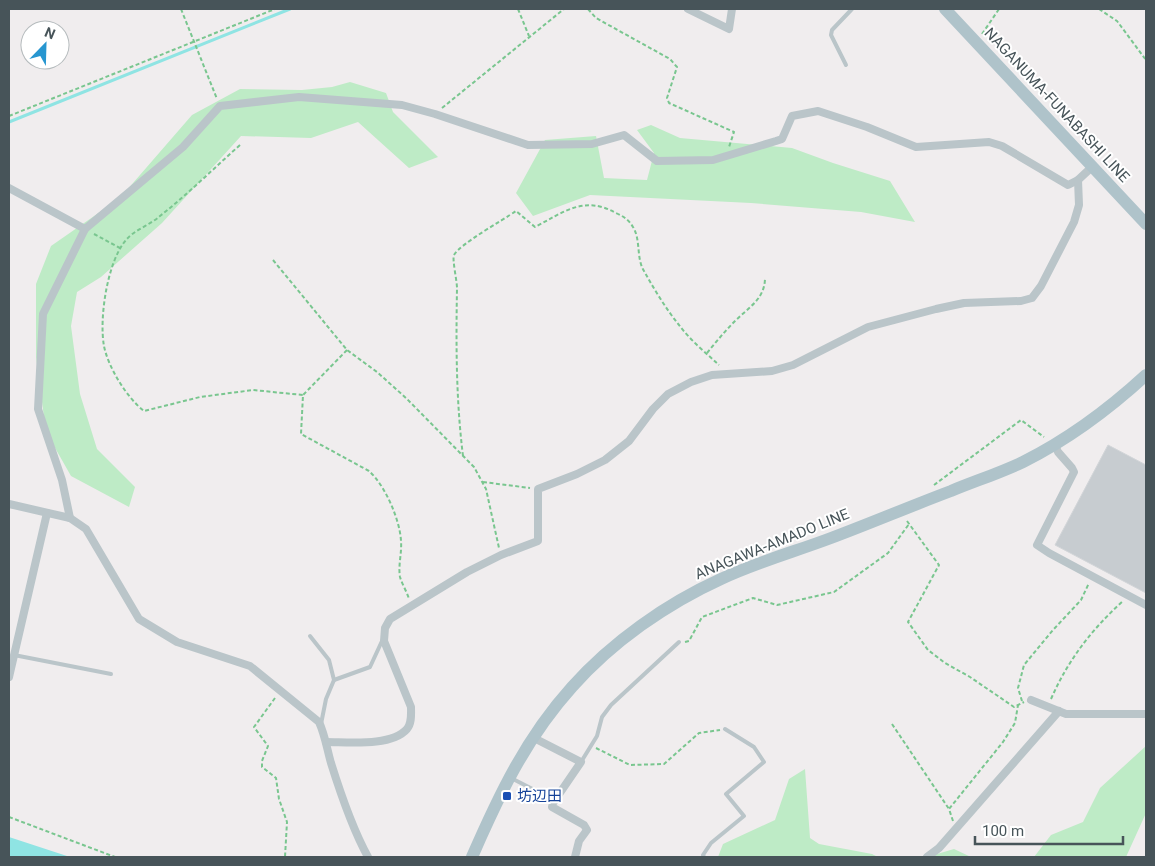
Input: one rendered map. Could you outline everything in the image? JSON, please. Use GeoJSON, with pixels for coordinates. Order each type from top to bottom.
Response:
{"type":"FeatureCollection","features":[{"type":"Feature","properties":{"kind":"main road","name":"NAGANUMA-FUNABASHI LINE"},"geometry":{"type":"LineString","coordinates":[[945,9],[1146,224]]}},
{"type":"Feature","properties":{"kind":"main road","name":"ANAGAWA-AMADO LINE"},"geometry":{"type":"LineString","coordinates":[[472,857],[509,776],[532,737],[572,686],[597,662],[641,626],[677,602],[741,570],[830,539],[1021,463],[1082,428],[1146,375]]}},
{"type":"Feature","properties":{"kind":"street"},"geometry":{"type":"LineString","coordinates":[[688,9],[729,29],[732,9]]}},
{"type":"Feature","properties":{"kind":"street"},"geometry":{"type":"LineString","coordinates":[[70,518],[62,480],[38,409],[43,314],[85,229],[183,147],[220,106],[299,97],[402,105],[435,114],[528,146],[592,144],[624,135],[657,161],[712,160],[782,139],[792,116],[818,110],[916,146],[989,142],[1002,146],[1068,185],[1078,180],[1092,166]]}},
{"type":"Feature","properties":{"kind":"street"},"geometry":{"type":"LineString","coordinates":[[326,742],[395,739],[408,728],[412,718],[411,707],[384,642],[385,628],[390,619],[467,572],[501,554],[538,541],[538,490],[578,474],[605,460],[629,441],[653,408],[668,394],[691,382],[712,375],[772,371],[793,365],[868,327],[964,303],[1021,301],[1032,298],[1041,286],[1074,222],[1079,205],[1078,180]]}},
{"type":"Feature","properties":{"kind":"street"},"geometry":{"type":"LineString","coordinates":[[9,188],[85,229]]}},
{"type":"Feature","properties":{"kind":"street"},"geometry":{"type":"LineString","coordinates":[[1055,445],[1063,460],[1074,472],[1037,545],[1146,605]]}},
{"type":"Feature","properties":{"kind":"street"},"geometry":{"type":"LineString","coordinates":[[9,504],[70,518],[86,529],[139,618],[177,642],[250,666],[318,722],[321,726],[339,787],[368,857]]}},
{"type":"Feature","properties":{"kind":"street"},"geometry":{"type":"LineString","coordinates":[[9,677],[47,513]]}},
{"type":"Feature","properties":{"kind":"street"},"geometry":{"type":"LineString","coordinates":[[1031,700],[1066,714],[1146,714]]}},
{"type":"Feature","properties":{"kind":"street"},"geometry":{"type":"LineString","coordinates":[[926,857],[938,848],[1059,711]]}},
{"type":"Feature","properties":{"kind":"street"},"geometry":{"type":"LineString","coordinates":[[532,737],[581,762],[554,801],[552,807],[584,825],[587,830],[579,841],[575,857]]}},
{"type":"Feature","properties":{"kind":"lane"},"geometry":{"type":"LineString","coordinates":[[846,65],[831,35],[832,30],[852,9]]}},
{"type":"Feature","properties":{"kind":"lane"},"geometry":{"type":"LineString","coordinates":[[310,636],[328,660],[334,680],[326,699],[321,726]]}},
{"type":"Feature","properties":{"kind":"lane"},"geometry":{"type":"LineString","coordinates":[[334,680],[370,667],[384,637]]}},
{"type":"Feature","properties":{"kind":"lane"},"geometry":{"type":"LineString","coordinates":[[581,762],[597,736],[602,717],[610,705],[679,642]]}},
{"type":"Feature","properties":{"kind":"lane"},"geometry":{"type":"LineString","coordinates":[[14,655],[111,674]]}},
{"type":"Feature","properties":{"kind":"lane"},"geometry":{"type":"LineString","coordinates":[[704,857],[703,854],[711,843],[744,816],[726,794],[764,762],[754,747],[725,729]]}},
{"type":"Feature","properties":{"kind":"lane"},"geometry":{"type":"LineString","coordinates":[[509,776],[554,801]]}},
{"type":"Feature","properties":{"kind":"path"},"geometry":{"type":"LineString","coordinates":[[181,9],[220,106]]}},
{"type":"Feature","properties":{"kind":"path"},"geometry":{"type":"LineString","coordinates":[[9,116],[275,9]]}},
{"type":"Feature","properties":{"kind":"path"},"geometry":{"type":"LineString","coordinates":[[518,9],[529,36]]}},
{"type":"Feature","properties":{"kind":"path"},"geometry":{"type":"LineString","coordinates":[[435,114],[564,9]]}},
{"type":"Feature","properties":{"kind":"path"},"geometry":{"type":"LineString","coordinates":[[588,9],[596,18],[670,59],[677,67],[667,98],[669,103],[734,132],[725,156]]}},
{"type":"Feature","properties":{"kind":"path"},"geometry":{"type":"LineString","coordinates":[[976,42],[999,9]]}},
{"type":"Feature","properties":{"kind":"path"},"geometry":{"type":"LineString","coordinates":[[1099,9],[1117,22],[1146,60]]}},
{"type":"Feature","properties":{"kind":"path"},"geometry":{"type":"LineString","coordinates":[[240,145],[162,215],[127,239],[120,248],[113,263],[108,283],[103,326],[104,346],[117,377],[138,406],[144,411],[200,397],[253,390],[303,395]]}},
{"type":"Feature","properties":{"kind":"path"},"geometry":{"type":"LineString","coordinates":[[463,456],[456,351],[457,276],[453,259],[455,253],[464,245],[516,211],[535,227],[581,205],[604,206],[626,218],[633,227],[637,238],[642,269],[680,326],[728,374]]}},
{"type":"Feature","properties":{"kind":"path"},"geometry":{"type":"LineString","coordinates":[[85,229],[120,248]]}},
{"type":"Feature","properties":{"kind":"path"},"geometry":{"type":"LineString","coordinates":[[273,260],[347,350],[377,372],[406,398],[474,468],[483,482],[490,501],[501,554]]}},
{"type":"Feature","properties":{"kind":"path"},"geometry":{"type":"LineString","coordinates":[[707,353],[735,322],[747,310],[753,307],[762,294],[765,278]]}},
{"type":"Feature","properties":{"kind":"path"},"geometry":{"type":"LineString","coordinates":[[347,350],[303,395],[301,434],[369,471],[381,484],[400,530],[400,578],[412,606]]}},
{"type":"Feature","properties":{"kind":"path"},"geometry":{"type":"LineString","coordinates":[[932,486],[1021,420],[1055,445]]}},
{"type":"Feature","properties":{"kind":"path"},"geometry":{"type":"LineString","coordinates":[[483,482],[538,490]]}},
{"type":"Feature","properties":{"kind":"path"},"geometry":{"type":"LineString","coordinates":[[900,511],[939,565],[908,622],[928,650],[1014,707],[1031,700]]}},
{"type":"Feature","properties":{"kind":"path"},"geometry":{"type":"LineString","coordinates":[[679,642],[689,641],[702,617],[753,598],[777,605],[834,592],[888,553],[909,524]]}},
{"type":"Feature","properties":{"kind":"path"},"geometry":{"type":"LineString","coordinates":[[1022,703],[1018,688],[1024,665],[1053,630],[1082,600],[1091,576]]}},
{"type":"Feature","properties":{"kind":"path"},"geometry":{"type":"LineString","coordinates":[[1048,706],[1058,682],[1086,638],[1102,620],[1129,596]]}},
{"type":"Feature","properties":{"kind":"path"},"geometry":{"type":"LineString","coordinates":[[281,690],[254,727],[268,746],[262,761],[262,767],[276,778],[279,799],[287,822],[285,857]]}},
{"type":"Feature","properties":{"kind":"path"},"geometry":{"type":"LineString","coordinates":[[949,809],[1003,742],[1015,723],[1017,705]]}},
{"type":"Feature","properties":{"kind":"path"},"geometry":{"type":"LineString","coordinates":[[892,724],[949,809],[956,827]]}},
{"type":"Feature","properties":{"kind":"path"},"geometry":{"type":"LineString","coordinates":[[591,745],[630,765],[664,764],[698,733],[725,729]]}},
{"type":"Feature","properties":{"kind":"path"},"geometry":{"type":"LineString","coordinates":[[9,816],[115,857]]}},
{"type":"Feature","properties":{"kind":"green space"},"geometry":{"type":"Polygon","coordinates":[[[350,82],[386,93],[393,112],[438,157],[409,168],[358,122],[311,138],[241,136],[162,223],[101,277],[77,292],[71,326],[80,394],[97,449],[135,487],[129,507],[71,476],[46,432],[36,357],[36,284],[51,246],[120,198],[192,115],[240,89],[302,90],[332,87],[350,82]]]}},
{"type":"Feature","properties":{"kind":"green space"},"geometry":{"type":"Polygon","coordinates":[[[651,125],[680,138],[792,148],[890,181],[915,222],[861,212],[751,203],[590,195],[533,216],[516,193],[545,140],[596,136],[604,178],[647,180],[654,153],[637,130],[651,125]]]}},
{"type":"Feature","properties":{"kind":"green space"},"geometry":{"type":"Polygon","coordinates":[[[1146,746],[1146,813],[1126,857],[1034,857],[1051,835],[1083,822],[1100,788],[1146,746]]]}},
{"type":"Feature","properties":{"kind":"green space"},"geometry":{"type":"Polygon","coordinates":[[[805,769],[810,838],[819,844],[872,854],[878,857],[718,857],[723,844],[775,820],[789,779],[805,769]]]}},
{"type":"Feature","properties":{"kind":"green space"},"geometry":{"type":"Polygon","coordinates":[[[954,849],[971,857],[927,857],[954,849]]]}},
{"type":"Feature","properties":{"kind":"water"},"geometry":{"type":"Polygon","coordinates":[[[9,837],[70,857],[9,857],[9,837]]]}},
{"type":"Feature","properties":{"kind":"building"},"geometry":{"type":"Polygon","coordinates":[[[1108,445],[1146,465],[1146,593],[1055,545],[1108,445]]]}},
{"type":"Feature","properties":{"kind":"waterway"},"geometry":{"type":"LineString","coordinates":[[9,122],[290,9]]}},
{"type":"Feature","properties":{"kind":"place","name":"坊辺田"},"geometry":{"type":"Point","coordinates":[507,796]}}]}
